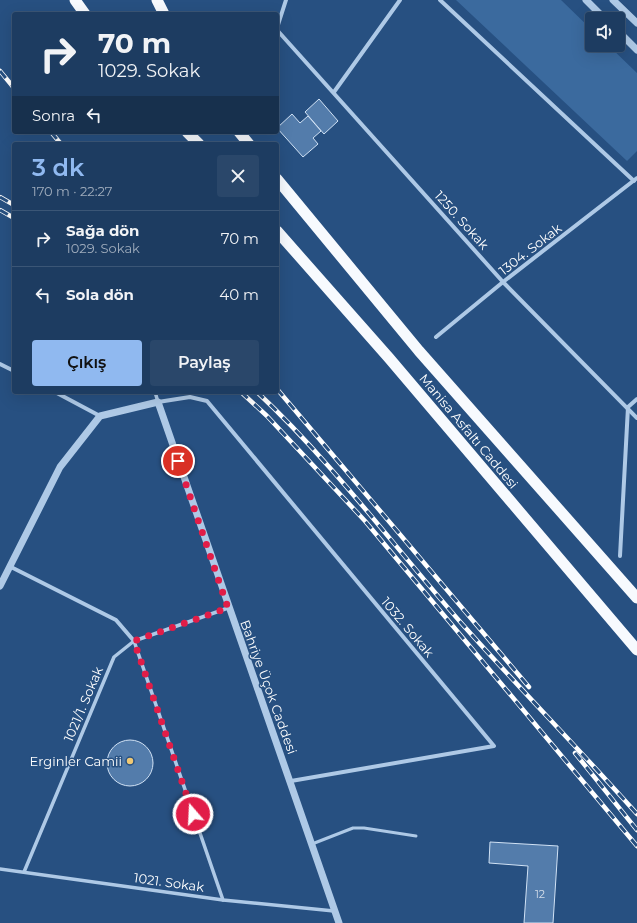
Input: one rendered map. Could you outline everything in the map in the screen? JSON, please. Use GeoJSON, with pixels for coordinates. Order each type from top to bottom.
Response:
{"type":"FeatureCollection","features":[{"type":"Feature","properties":{"kind":"highway"},"geometry":{"type":"LineString","coordinates":[[75,0],[84,12]]}},
{"type":"Feature","properties":{"kind":"highway"},"geometry":{"type":"LineString","coordinates":[[157,0],[163,12]]}},
{"type":"Feature","properties":{"kind":"highway"},"geometry":{"type":"LineString","coordinates":[[189,134],[197,142]]}},
{"type":"Feature","properties":{"kind":"highway"},"geometry":{"type":"LineString","coordinates":[[241,134],[247,142]]}},
{"type":"Feature","properties":{"kind":"highway","name":"Manisa Asfaltı Caddesi"},"geometry":{"type":"LineString","coordinates":[[279,181],[419,351],[637,598]]}},
{"type":"Feature","properties":{"kind":"highway","name":"Manisa Asfaltı Caddesi"},"geometry":{"type":"LineString","coordinates":[[279,234],[389,358],[637,650]]}},
{"type":"Feature","properties":{"kind":"street"},"geometry":{"type":"LineString","coordinates":[[279,23],[286,0]]}},
{"type":"Feature","properties":{"kind":"street"},"geometry":{"type":"LineString","coordinates":[[334,92],[400,0]]}},
{"type":"Feature","properties":{"kind":"street"},"geometry":{"type":"LineString","coordinates":[[440,0],[635,179]]}},
{"type":"Feature","properties":{"kind":"street"},"geometry":{"type":"LineString","coordinates":[[586,0],[598,12]]}},
{"type":"Feature","properties":{"kind":"street"},"geometry":{"type":"LineString","coordinates":[[613,0],[637,23]]}},
{"type":"Feature","properties":{"kind":"street","name":"1250. Sokak"},"geometry":{"type":"LineString","coordinates":[[279,31],[503,282],[628,407],[637,418]]}},
{"type":"Feature","properties":{"kind":"street"},"geometry":{"type":"LineString","coordinates":[[625,38],[637,50]]}},
{"type":"Feature","properties":{"kind":"street","name":"1304. Sokak"},"geometry":{"type":"LineString","coordinates":[[436,337],[503,282],[635,179]]}},
{"type":"Feature","properties":{"kind":"street"},"geometry":{"type":"LineString","coordinates":[[0,364],[12,370]]}},
{"type":"Feature","properties":{"kind":"street"},"geometry":{"type":"LineString","coordinates":[[59,394],[100,416]]}},
{"type":"Feature","properties":{"kind":"street"},"geometry":{"type":"LineString","coordinates":[[0,586],[60,467],[100,416],[158,402],[156,394]]}},
{"type":"Feature","properties":{"kind":"street","name":"1032. Sokak"},"geometry":{"type":"LineString","coordinates":[[158,402],[190,397],[207,402],[494,746],[291,781]]}},
{"type":"Feature","properties":{"kind":"street"},"geometry":{"type":"LineString","coordinates":[[620,556],[628,407],[637,399]]}},
{"type":"Feature","properties":{"kind":"street","name":"Bahriye Üçok Caddesi"},"geometry":{"type":"LineString","coordinates":[[158,402],[228,608],[291,781],[339,923]]}},
{"type":"Feature","properties":{"kind":"street"},"geometry":{"type":"LineString","coordinates":[[9,566],[116,620],[134,641],[223,900]]}},
{"type":"Feature","properties":{"kind":"street","name":"1021/1. Sokak"},"geometry":{"type":"LineString","coordinates":[[24,872],[114,657],[134,641],[228,608]]}},
{"type":"Feature","properties":{"kind":"street","name":"1021. Sokak"},"geometry":{"type":"LineString","coordinates":[[0,869],[223,900],[336,912]]}},
{"type":"Feature","properties":{"kind":"lane"},"geometry":{"type":"LineString","coordinates":[[312,844],[353,828],[364,828],[416,836]]}},
{"type":"Feature","properties":{"kind":"shaded area"},"geometry":{"type":"Polygon","coordinates":[[[456,0],[561,0],[585,23],[585,52],[615,52],[637,73],[637,151],[627,161],[456,0]]]}},
{"type":"Feature","properties":{"kind":"building"},"geometry":{"type":"Polygon","coordinates":[[[319,99],[338,121],[324,134],[305,112],[319,99]]]}},
{"type":"Feature","properties":{"kind":"building"},"geometry":{"type":"Polygon","coordinates":[[[292,114],[300,123],[308,116],[321,131],[313,138],[318,144],[303,157],[279,130],[279,126],[292,114]]]}},
{"type":"Feature","properties":{"kind":"building","name":"Erginler Camii"},"geometry":{"type":"Polygon","coordinates":[[[125,740],[135,740],[143,744],[149,750],[153,758],[153,768],[149,776],[143,782],[135,786],[125,786],[117,782],[111,776],[107,768],[107,758],[111,750],[117,744],[125,740]]]}},
{"type":"Feature","properties":{"kind":"building"},"geometry":{"type":"Polygon","coordinates":[[[490,842],[558,846],[553,923],[524,923],[528,866],[489,863],[490,842]]]}},
{"type":"Feature","properties":{"kind":"railway"},"geometry":{"type":"LineString","coordinates":[[0,71],[12,86]]}},
{"type":"Feature","properties":{"kind":"railway"},"geometry":{"type":"LineString","coordinates":[[53,134],[59,142]]}},
{"type":"Feature","properties":{"kind":"railway"},"geometry":{"type":"LineString","coordinates":[[0,197],[12,204]]}},
{"type":"Feature","properties":{"kind":"railway"},"geometry":{"type":"LineString","coordinates":[[0,210],[12,217]]}},
{"type":"Feature","properties":{"kind":"railway"},"geometry":{"type":"LineString","coordinates":[[279,391],[529,687]]}},
{"type":"Feature","properties":{"kind":"railway"},"geometry":{"type":"LineString","coordinates":[[243,394],[267,416],[365,521],[637,846]]}},
{"type":"Feature","properties":{"kind":"railway"},"geometry":{"type":"LineString","coordinates":[[259,394],[312,448],[463,625],[637,814]]}},
{"type":"Feature","properties":{"kind":"railway"},"geometry":{"type":"LineString","coordinates":[[575,753],[637,830]]}},
{"type":"Feature","properties":{"kind":"place","name":"Erginler Camii"},"geometry":{"type":"Point","coordinates":[130,761]}},
{"type":"Feature","properties":{"kind":"route"},"geometry":{"type":"LineString","coordinates":[[178,461],[228,608],[134,641],[193,814]]}}]}
